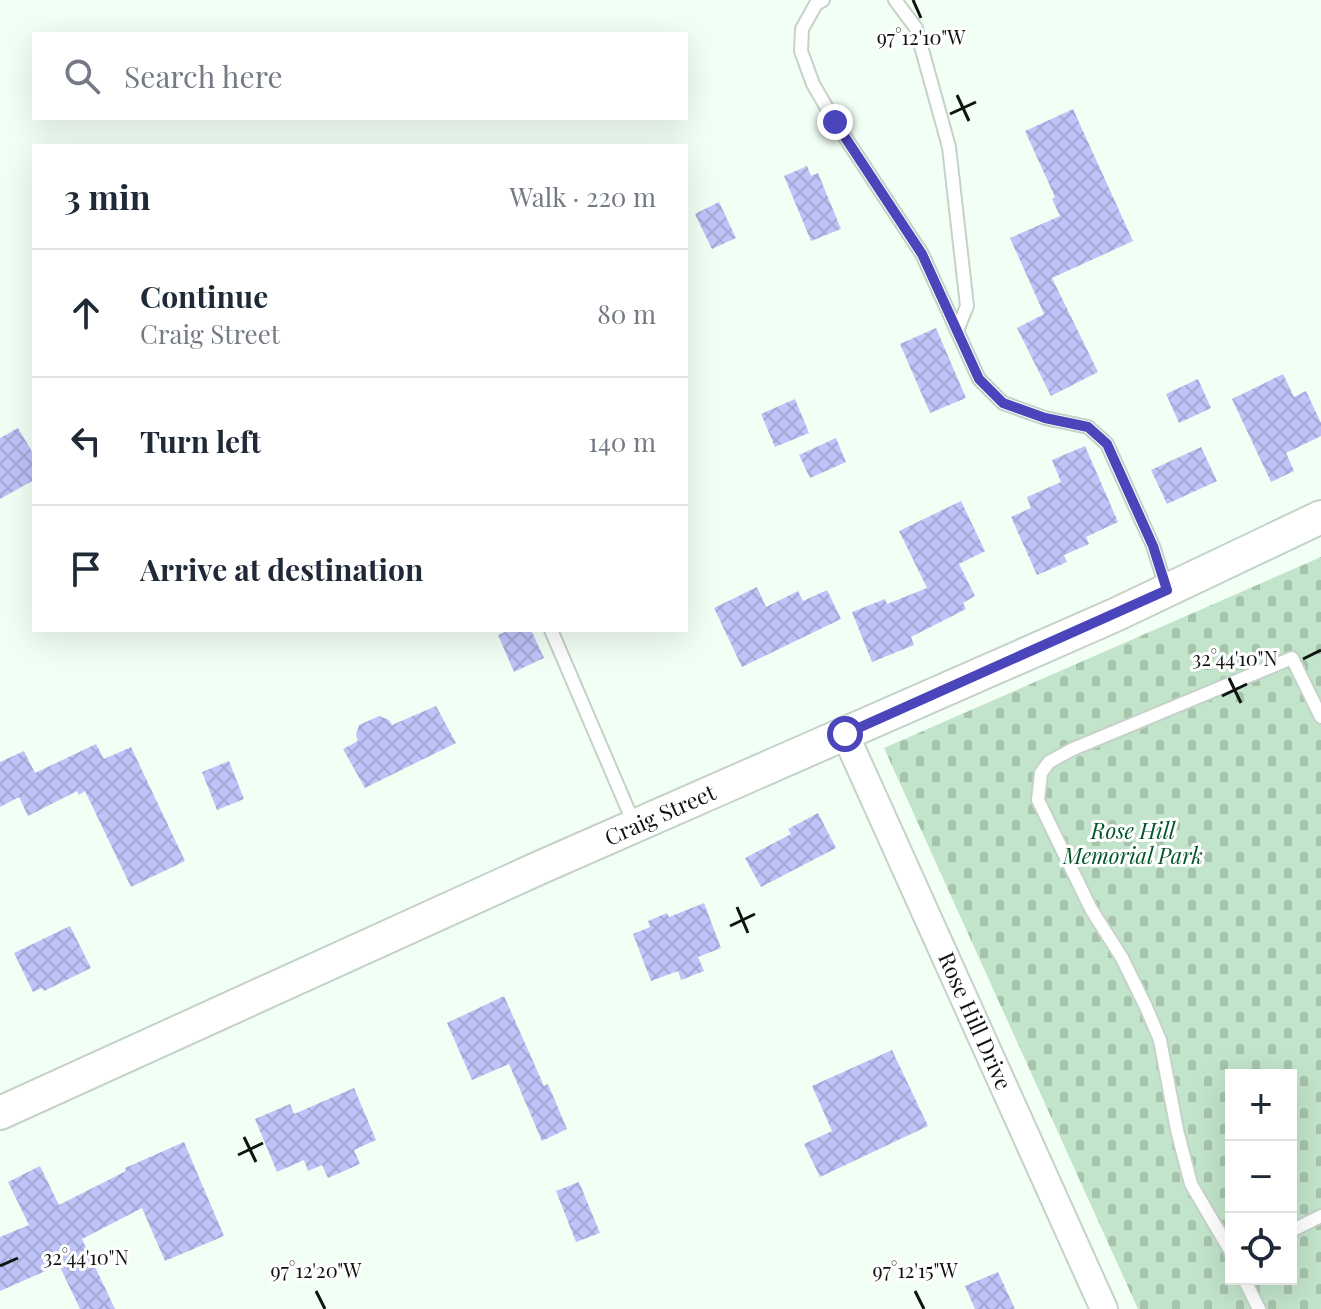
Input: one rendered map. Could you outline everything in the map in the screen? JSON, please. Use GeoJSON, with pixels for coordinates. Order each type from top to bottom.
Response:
{"type":"FeatureCollection","features":[{"type":"Feature","properties":{"kind":"street","name":"Craig Street"},"geometry":{"type":"LineString","coordinates":[[0,1113],[1167,590],[1321,517]]}},
{"type":"Feature","properties":{"kind":"street","name":"Rose Hill Drive"},"geometry":{"type":"LineString","coordinates":[[845,734],[1104,1309]]}},
{"type":"Feature","properties":{"kind":"lane"},"geometry":{"type":"LineString","coordinates":[[823,0],[816,4],[802,29],[801,51],[813,84],[922,254],[979,379],[1003,403],[1045,418],[1088,427],[1107,444],[1153,546],[1167,590]]}},
{"type":"Feature","properties":{"kind":"lane"},"geometry":{"type":"LineString","coordinates":[[895,0],[916,28],[949,147],[967,306],[958,328]]}},
{"type":"Feature","properties":{"kind":"lane"},"geometry":{"type":"LineString","coordinates":[[552,632],[635,826]]}},
{"type":"Feature","properties":{"kind":"lane"},"geometry":{"type":"LineString","coordinates":[[1225,1242],[1191,1184],[1160,1040],[1122,958],[1091,909],[1045,817],[1038,800],[1039,782],[1049,762],[1073,749],[1292,658],[1321,717]]}},
{"type":"Feature","properties":{"kind":"lane"},"geometry":{"type":"LineString","coordinates":[[1297,1228],[1321,1216]]}},
{"type":"Feature","properties":{"kind":"lane"},"geometry":{"type":"LineString","coordinates":[[1247,1285],[1259,1309]]}},
{"type":"Feature","properties":{"kind":"green space","name":"Rose Hill Memorial Park"},"geometry":{"type":"Polygon","coordinates":[[[1321,557],[1321,1309],[1138,1309],[884,748],[1321,557]]]}},
{"type":"Feature","properties":{"kind":"building"},"geometry":{"type":"Polygon","coordinates":[[[1073,109],[1133,241],[1052,278],[1098,372],[1051,396],[1017,328],[1044,314],[1010,238],[1060,216],[1052,199],[1055,197],[1025,131],[1073,109]]]}},
{"type":"Feature","properties":{"kind":"building"},"geometry":{"type":"Polygon","coordinates":[[[807,166],[811,176],[818,173],[841,229],[811,241],[784,176],[807,166]]]}},
{"type":"Feature","properties":{"kind":"building"},"geometry":{"type":"Polygon","coordinates":[[[719,202],[736,238],[712,249],[695,214],[719,202]]]}},
{"type":"Feature","properties":{"kind":"building"},"geometry":{"type":"Polygon","coordinates":[[[936,328],[966,398],[930,413],[900,344],[936,328]]]}},
{"type":"Feature","properties":{"kind":"building"},"geometry":{"type":"Polygon","coordinates":[[[1283,374],[1294,397],[1306,391],[1321,423],[1321,436],[1286,453],[1294,471],[1271,482],[1232,399],[1283,374]]]}},
{"type":"Feature","properties":{"kind":"building"},"geometry":{"type":"Polygon","coordinates":[[[1198,379],[1211,408],[1179,423],[1166,394],[1198,379]]]}},
{"type":"Feature","properties":{"kind":"building"},"geometry":{"type":"Polygon","coordinates":[[[795,399],[809,433],[775,447],[761,414],[795,399]]]}},
{"type":"Feature","properties":{"kind":"building"},"geometry":{"type":"Polygon","coordinates":[[[18,428],[32,452],[32,481],[0,499],[0,438],[18,428]]]}},
{"type":"Feature","properties":{"kind":"building"},"geometry":{"type":"Polygon","coordinates":[[[836,438],[846,462],[810,478],[799,455],[836,438]]]}},
{"type":"Feature","properties":{"kind":"building"},"geometry":{"type":"Polygon","coordinates":[[[1085,446],[1118,522],[1086,537],[1089,544],[1064,555],[1067,562],[1037,575],[1011,517],[1031,508],[1027,497],[1061,482],[1052,460],[1085,446]]]}},
{"type":"Feature","properties":{"kind":"building"},"geometry":{"type":"Polygon","coordinates":[[[1201,447],[1217,481],[1167,504],[1151,470],[1201,447]]]}},
{"type":"Feature","properties":{"kind":"building"},"geometry":{"type":"Polygon","coordinates":[[[961,501],[985,551],[959,564],[975,596],[963,603],[966,609],[911,637],[914,645],[872,662],[852,612],[885,599],[887,604],[927,588],[899,531],[961,501]]]}},
{"type":"Feature","properties":{"kind":"building"},"geometry":{"type":"Polygon","coordinates":[[[757,587],[766,607],[798,591],[803,601],[827,590],[841,619],[742,667],[714,608],[757,587]]]}},
{"type":"Feature","properties":{"kind":"building"},"geometry":{"type":"Polygon","coordinates":[[[532,632],[544,658],[514,672],[498,635],[532,632]]]}},
{"type":"Feature","properties":{"kind":"building"},"geometry":{"type":"Polygon","coordinates":[[[436,706],[456,743],[365,788],[343,749],[358,741],[359,725],[379,716],[389,720],[392,725],[436,706]]]}},
{"type":"Feature","properties":{"kind":"building"},"geometry":{"type":"Polygon","coordinates":[[[96,744],[104,759],[131,747],[185,861],[131,887],[85,791],[79,795],[77,791],[28,816],[19,797],[0,807],[0,762],[24,751],[35,773],[96,744]]]}},
{"type":"Feature","properties":{"kind":"building"},"geometry":{"type":"Polygon","coordinates":[[[229,761],[244,799],[217,810],[202,772],[229,761]]]}},
{"type":"Feature","properties":{"kind":"building"},"geometry":{"type":"Polygon","coordinates":[[[818,813],[836,848],[761,887],[745,858],[791,834],[788,829],[818,813]]]}},
{"type":"Feature","properties":{"kind":"building"},"geometry":{"type":"Polygon","coordinates":[[[704,903],[721,948],[698,957],[704,971],[681,980],[678,971],[651,981],[633,934],[650,927],[648,921],[667,913],[669,917],[704,903]]]}},
{"type":"Feature","properties":{"kind":"building"},"geometry":{"type":"Polygon","coordinates":[[[70,926],[91,968],[44,991],[42,988],[33,992],[14,953],[70,926]]]}},
{"type":"Feature","properties":{"kind":"building"},"geometry":{"type":"Polygon","coordinates":[[[504,996],[567,1129],[542,1141],[509,1064],[472,1080],[447,1023],[504,996]]]}},
{"type":"Feature","properties":{"kind":"building"},"geometry":{"type":"Polygon","coordinates":[[[892,1050],[928,1126],[820,1177],[804,1144],[832,1131],[812,1086],[892,1050]]]}},
{"type":"Feature","properties":{"kind":"building"},"geometry":{"type":"Polygon","coordinates":[[[354,1088],[376,1140],[354,1150],[360,1164],[328,1178],[322,1165],[308,1171],[304,1160],[277,1172],[255,1119],[290,1104],[294,1114],[354,1088]]]}},
{"type":"Feature","properties":{"kind":"building"},"geometry":{"type":"Polygon","coordinates":[[[184,1142],[224,1236],[165,1261],[142,1208],[82,1239],[115,1309],[80,1309],[59,1265],[0,1291],[0,1237],[29,1225],[8,1182],[40,1166],[59,1205],[126,1171],[125,1168],[184,1142]]]}},
{"type":"Feature","properties":{"kind":"building"},"geometry":{"type":"Polygon","coordinates":[[[579,1182],[600,1233],[576,1242],[556,1191],[579,1182]]]}},
{"type":"Feature","properties":{"kind":"building"},"geometry":{"type":"Polygon","coordinates":[[[998,1272],[1015,1309],[975,1309],[965,1286],[998,1272]]]}},
{"type":"Feature","properties":{"kind":"route"},"geometry":{"type":"LineString","coordinates":[[835,122],[922,254],[979,379],[1003,403],[1045,418],[1088,427],[1107,444],[1153,546],[1167,590],[845,734]]}}]}
